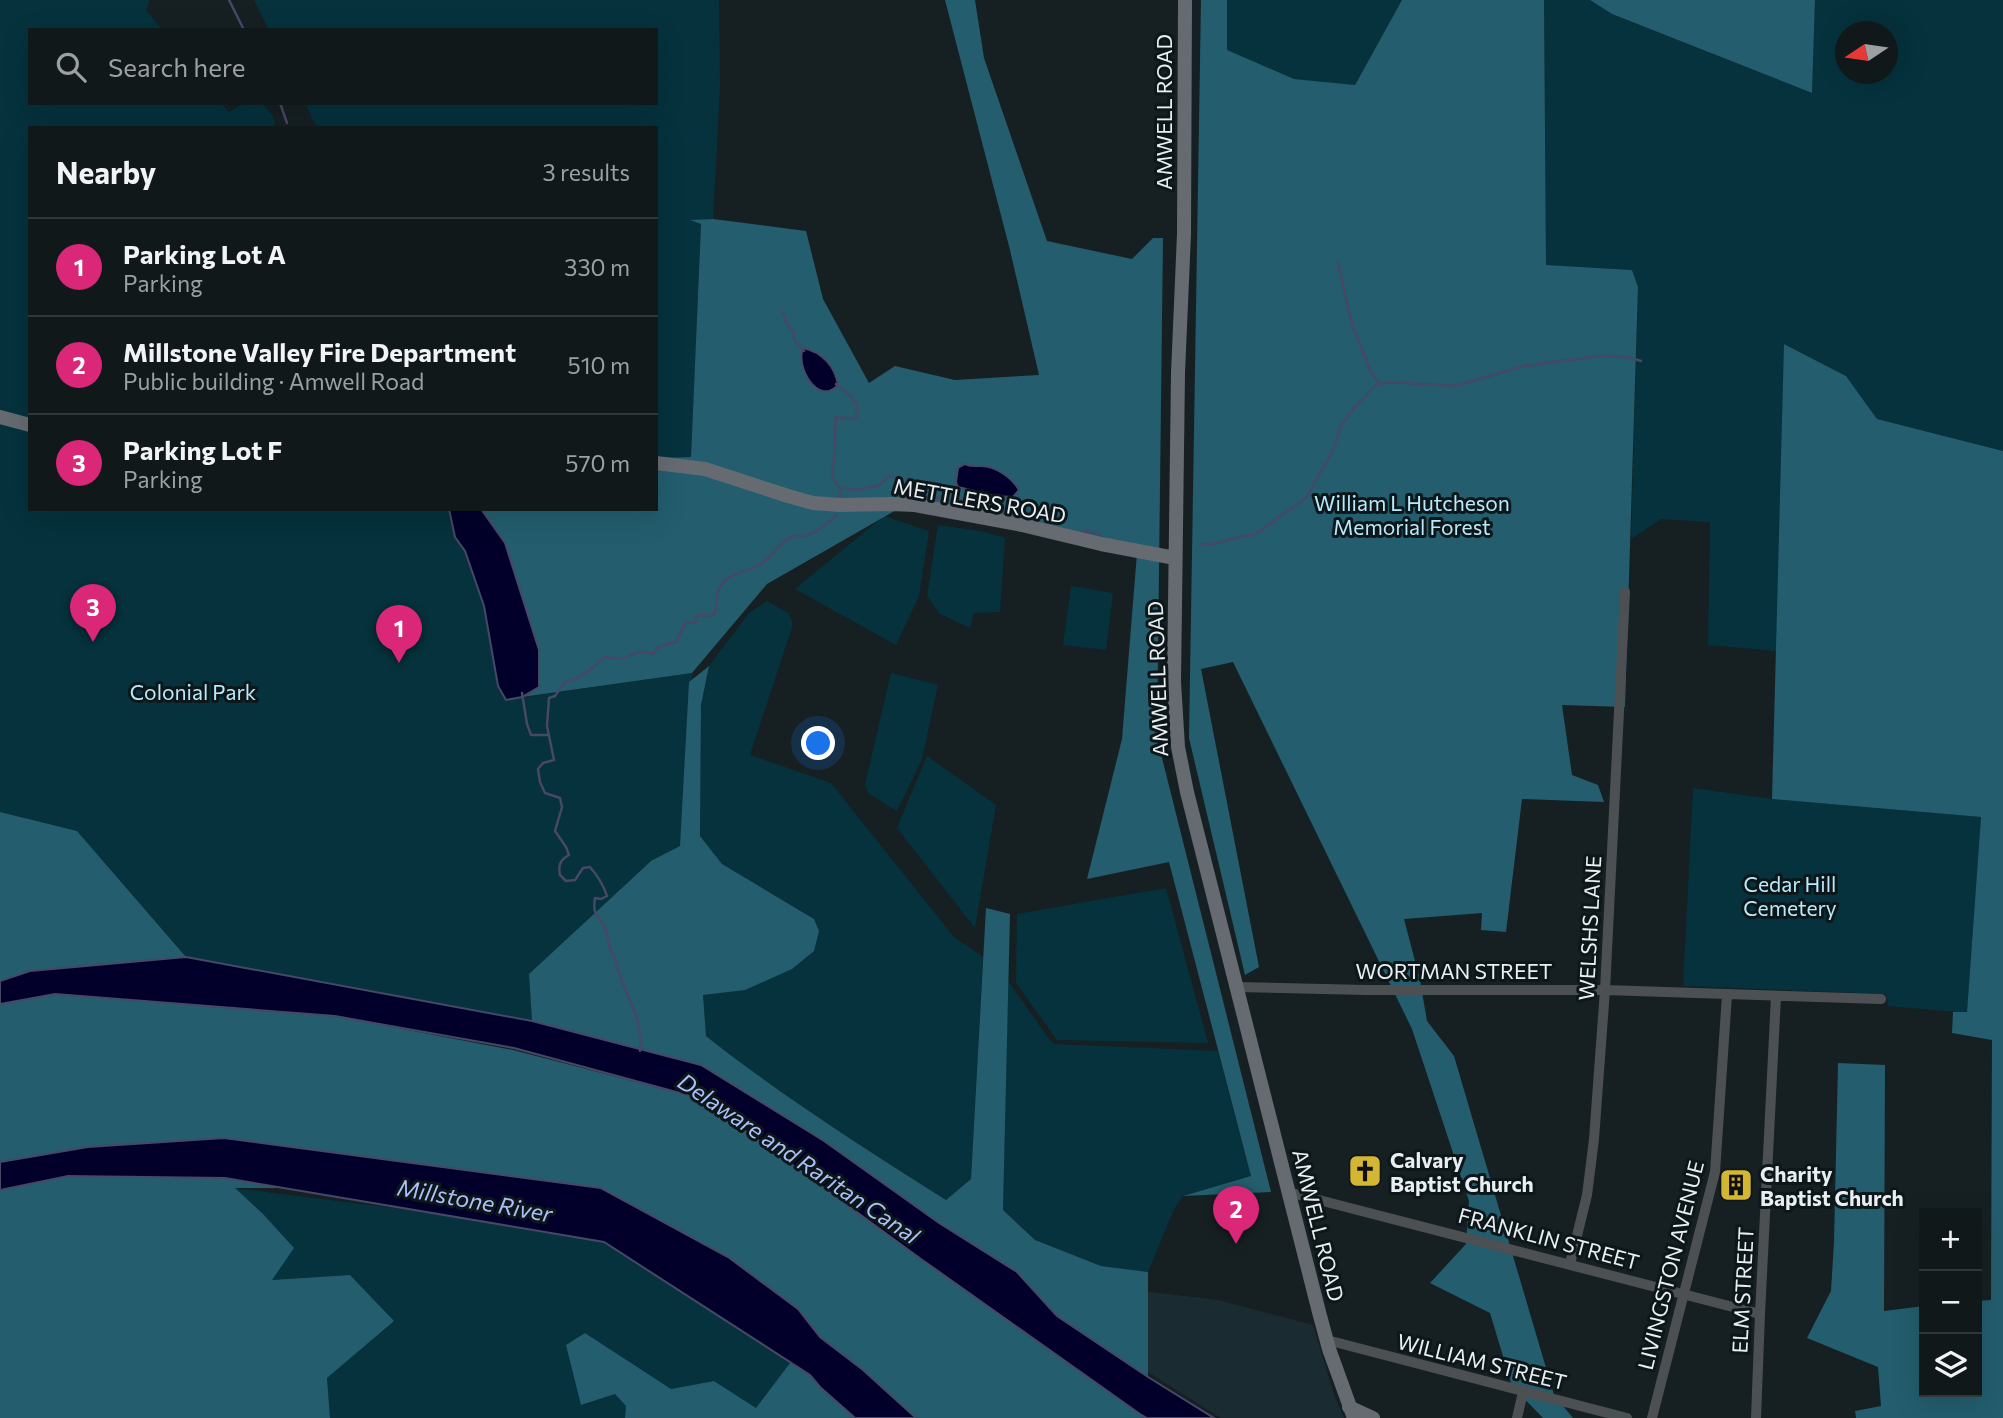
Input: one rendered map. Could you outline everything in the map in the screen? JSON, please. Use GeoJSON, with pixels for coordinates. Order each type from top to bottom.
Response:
{"type":"FeatureCollection","features":[{"type":"Feature","properties":{"kind":"main road","name":"AMWELL ROAD"},"geometry":{"type":"LineString","coordinates":[[1185,0],[1184,234],[1178,373],[1175,558],[1174,682],[1178,747],[1288,1192],[1327,1340],[1352,1413]]}},
{"type":"Feature","properties":{"kind":"main road"},"geometry":{"type":"LineString","coordinates":[[0,417],[28,424]]}},
{"type":"Feature","properties":{"kind":"main road","name":"METTLERS ROAD"},"geometry":{"type":"LineString","coordinates":[[658,463],[705,469],[813,503],[915,505],[1175,558]]}},
{"type":"Feature","properties":{"kind":"main road"},"geometry":{"type":"LineString","coordinates":[[1352,1413],[1373,1418]]}},
{"type":"Feature","properties":{"kind":"street","name":"WELSHS LANE"},"geometry":{"type":"LineString","coordinates":[[1570,1264],[1592,1166],[1605,990],[1625,592]]}},
{"type":"Feature","properties":{"kind":"street","name":"WORTMAN STREET"},"geometry":{"type":"LineString","coordinates":[[1236,987],[1605,990],[1881,999]]}},
{"type":"Feature","properties":{"kind":"street","name":"LIVINGSTON AVENUE"},"geometry":{"type":"LineString","coordinates":[[1652,1418],[1717,1159],[1727,995]]}},
{"type":"Feature","properties":{"kind":"street","name":"ELM STREET"},"geometry":{"type":"LineString","coordinates":[[1756,1418],[1776,996]]}},
{"type":"Feature","properties":{"kind":"street","name":"FRANKLIN STREET"},"geometry":{"type":"LineString","coordinates":[[1288,1192],[1760,1314]]}},
{"type":"Feature","properties":{"kind":"street","name":"WILLIAM STREET"},"geometry":{"type":"LineString","coordinates":[[1327,1340],[1627,1418]]}},
{"type":"Feature","properties":{"kind":"street"},"geometry":{"type":"LineString","coordinates":[[1517,1418],[1523,1392]]}},
{"type":"Feature","properties":{"kind":"shaded area"},"geometry":{"type":"Polygon","coordinates":[[[1124,1289],[1218,1300],[1313,1325],[1334,1395],[1344,1418],[1221,1418],[1067,1321],[1124,1289]]]}},
{"type":"Feature","properties":{"kind":"green space","name":"Colonial Park"},"geometry":{"type":"Polygon","coordinates":[[[0,0],[150,0],[146,10],[160,28],[28,28],[28,105],[223,105],[229,112],[241,105],[264,105],[274,118],[275,126],[28,126],[28,511],[448,511],[455,537],[465,551],[484,606],[498,686],[506,700],[692,673],[689,852],[651,861],[529,974],[532,1021],[186,957],[77,831],[0,812],[0,0]]]}},
{"type":"Feature","properties":{"kind":"green space"},"geometry":{"type":"Polygon","coordinates":[[[254,0],[719,0],[720,86],[713,219],[692,221],[701,224],[691,458],[658,458],[658,126],[316,126],[306,105],[658,105],[658,28],[268,28],[254,0]]]}},
{"type":"Feature","properties":{"kind":"green space"},"geometry":{"type":"Polygon","coordinates":[[[945,0],[975,0],[984,58],[1047,241],[1132,259],[1153,238],[1163,238],[1157,738],[1271,1192],[1183,1196],[1251,1176],[1169,862],[1087,879],[1122,739],[1137,553],[905,505],[767,584],[692,673],[522,697],[539,687],[482,511],[658,511],[658,458],[691,457],[701,224],[690,220],[713,219],[806,231],[823,299],[869,383],[895,366],[955,380],[1039,375],[1010,250],[945,0]]]}},
{"type":"Feature","properties":{"kind":"green space","name":"William L Hutcheson Memorial Forest"},"geometry":{"type":"Polygon","coordinates":[[[1201,0],[1227,0],[1227,50],[1294,79],[1355,85],[1402,0],[1544,0],[1546,265],[1632,270],[1638,287],[1625,707],[1562,705],[1572,775],[1598,785],[1604,802],[1522,799],[1506,932],[1481,930],[1482,913],[1404,919],[1420,980],[1427,1021],[1454,1056],[1554,1395],[1573,1418],[1543,1418],[1512,1386],[1490,1313],[1430,1283],[1466,1244],[1469,1201],[1412,1029],[1233,662],[1201,669],[1259,967],[1245,975],[1189,738],[1201,0]]]}},
{"type":"Feature","properties":{"kind":"green space"},"geometry":{"type":"Polygon","coordinates":[[[1227,0],[1402,0],[1355,85],[1294,79],[1226,50],[1227,0]]]}},
{"type":"Feature","properties":{"kind":"green space"},"geometry":{"type":"Polygon","coordinates":[[[1544,0],[1590,0],[1612,14],[1812,93],[1815,0],[2003,0],[2003,451],[1877,419],[1846,376],[1785,344],[1777,651],[1708,645],[1710,522],[1661,519],[1631,539],[1638,287],[1632,270],[1546,265],[1544,0]]]}},
{"type":"Feature","properties":{"kind":"green space"},"geometry":{"type":"Polygon","coordinates":[[[1590,0],[1815,0],[1812,93],[1612,14],[1590,0]]]}},
{"type":"Feature","properties":{"kind":"green space"},"geometry":{"type":"Polygon","coordinates":[[[1784,344],[1846,376],[1877,419],[2003,451],[2003,1418],[1856,1418],[1855,1411],[1881,1406],[1878,1367],[1807,1338],[1831,1291],[1838,1063],[1885,1065],[1884,1311],[1919,1307],[1919,1397],[1982,1397],[1982,1301],[1991,1300],[1992,1040],[1952,1033],[1953,1012],[1967,1012],[1981,817],[1772,799],[1784,344]]]}},
{"type":"Feature","properties":{"kind":"green space"},"geometry":{"type":"Polygon","coordinates":[[[884,516],[929,531],[919,596],[896,645],[795,589],[884,516]]]}},
{"type":"Feature","properties":{"kind":"green space"},"geometry":{"type":"Polygon","coordinates":[[[938,525],[980,531],[1005,538],[1000,612],[974,613],[970,628],[940,614],[927,596],[938,525]]]}},
{"type":"Feature","properties":{"kind":"green space"},"geometry":{"type":"Polygon","coordinates":[[[1071,586],[1113,593],[1106,650],[1063,645],[1071,586]]]}},
{"type":"Feature","properties":{"kind":"green space"},"geometry":{"type":"Polygon","coordinates":[[[767,601],[788,613],[793,624],[750,755],[831,783],[954,937],[983,957],[971,1179],[946,1200],[794,1101],[706,1036],[702,995],[723,992],[814,919],[722,864],[700,836],[701,705],[709,666],[749,613],[767,601]]]}},
{"type":"Feature","properties":{"kind":"green space"},"geometry":{"type":"Polygon","coordinates":[[[709,666],[701,705],[700,836],[722,864],[814,919],[819,931],[814,951],[792,969],[745,990],[703,995],[706,1036],[794,1101],[946,1200],[971,1179],[986,908],[1010,914],[1003,1210],[1035,1240],[1101,1266],[1148,1272],[1148,1377],[1057,1316],[1017,1272],[939,1223],[824,1141],[701,1065],[532,1021],[529,974],[651,861],[680,846],[689,682],[709,666]]]}},
{"type":"Feature","properties":{"kind":"green space"},"geometry":{"type":"Polygon","coordinates":[[[891,673],[938,685],[922,759],[897,811],[868,793],[865,785],[891,673]]]}},
{"type":"Feature","properties":{"kind":"green space"},"geometry":{"type":"Polygon","coordinates":[[[927,756],[996,805],[975,928],[897,828],[927,756]]]}},
{"type":"Feature","properties":{"kind":"green space","name":"Cedar Hill Cemetery"},"geometry":{"type":"Polygon","coordinates":[[[1693,788],[1772,799],[1981,817],[1967,1013],[1888,1006],[1886,994],[1683,986],[1693,788]]]}},
{"type":"Feature","properties":{"kind":"green space"},"geometry":{"type":"Polygon","coordinates":[[[0,812],[77,831],[186,957],[30,971],[0,981],[0,812]]]}},
{"type":"Feature","properties":{"kind":"green space"},"geometry":{"type":"Polygon","coordinates":[[[1166,888],[1208,1043],[1057,1040],[1016,983],[1017,914],[1166,888]]]}},
{"type":"Feature","properties":{"kind":"green space"},"geometry":{"type":"Polygon","coordinates":[[[1008,981],[1054,1044],[1218,1051],[1251,1176],[1183,1196],[1174,1209],[1148,1272],[1101,1266],[1035,1240],[1003,1210],[1008,981]]]}},
{"type":"Feature","properties":{"kind":"green space"},"geometry":{"type":"Polygon","coordinates":[[[55,994],[335,1016],[513,1050],[702,1099],[921,1259],[1146,1418],[625,1418],[626,1406],[615,1394],[581,1405],[566,1345],[585,1333],[671,1389],[714,1381],[756,1408],[790,1363],[798,1309],[601,1189],[235,1188],[294,1248],[272,1280],[350,1275],[394,1321],[327,1378],[330,1418],[0,1418],[0,1004],[55,994]]]}},
{"type":"Feature","properties":{"kind":"green space"},"geometry":{"type":"Polygon","coordinates":[[[233,1188],[434,1213],[604,1242],[790,1363],[756,1408],[714,1381],[671,1389],[585,1333],[582,1405],[615,1394],[626,1406],[625,1418],[330,1418],[327,1378],[393,1321],[350,1275],[271,1280],[233,1188]]]}},
{"type":"Feature","properties":{"kind":"water"},"geometry":{"type":"Polygon","coordinates":[[[803,348],[826,361],[834,372],[838,385],[823,391],[810,382],[802,364],[803,348]]]}},
{"type":"Feature","properties":{"kind":"water"},"geometry":{"type":"Polygon","coordinates":[[[965,464],[998,470],[1019,490],[1013,497],[995,496],[958,487],[958,468],[965,464]]]}},
{"type":"Feature","properties":{"kind":"water"},"geometry":{"type":"Polygon","coordinates":[[[449,511],[482,511],[505,543],[539,650],[539,687],[522,697],[506,700],[498,686],[484,606],[465,551],[455,537],[449,511]]]}},
{"type":"Feature","properties":{"kind":"water","name":"Delaware and Raritan Canal"},"geometry":{"type":"Polygon","coordinates":[[[186,957],[532,1021],[701,1065],[824,1141],[939,1223],[1017,1272],[1057,1316],[1214,1418],[1147,1418],[1140,1414],[702,1099],[514,1048],[335,1016],[55,994],[0,1004],[0,981],[30,971],[186,957]]]}},
{"type":"Feature","properties":{"kind":"water","name":"Millstone River"},"geometry":{"type":"Polygon","coordinates":[[[224,1138],[601,1188],[728,1257],[798,1309],[820,1337],[863,1370],[916,1418],[855,1418],[810,1375],[604,1242],[225,1178],[68,1176],[0,1190],[0,1162],[88,1147],[224,1138]]]}},
{"type":"Feature","properties":{"kind":"waterway"},"geometry":{"type":"LineString","coordinates":[[229,0],[243,28]]}},
{"type":"Feature","properties":{"kind":"waterway"},"geometry":{"type":"LineString","coordinates":[[281,105],[287,123]]}},
{"type":"Feature","properties":{"kind":"waterway"},"geometry":{"type":"LineString","coordinates":[[1338,263],[1352,324],[1371,372],[1380,384]]}},
{"type":"Feature","properties":{"kind":"waterway"},"geometry":{"type":"LineString","coordinates":[[783,313],[789,328],[793,330],[795,341],[804,351]]}},
{"type":"Feature","properties":{"kind":"waterway"},"geometry":{"type":"LineString","coordinates":[[1201,545],[1254,535],[1306,498],[1332,452],[1341,426],[1376,385],[1389,382],[1456,386],[1523,366],[1599,356],[1628,357],[1641,361]]}},
{"type":"Feature","properties":{"kind":"waterway"},"geometry":{"type":"LineString","coordinates":[[836,384],[857,403],[857,417],[836,417],[832,474],[841,488]]}},
{"type":"Feature","properties":{"kind":"waterway"},"geometry":{"type":"LineString","coordinates":[[839,497],[841,488],[856,490],[876,487],[890,476],[897,477],[905,489],[919,496],[965,500],[1009,514],[1031,512],[1059,525]]}},
{"type":"Feature","properties":{"kind":"waterway"},"geometry":{"type":"LineString","coordinates":[[640,1051],[637,1020],[610,949],[605,927],[594,909],[595,898],[607,896],[604,888],[590,867],[583,868],[575,880],[566,881],[560,875],[560,863],[569,855],[555,831],[562,807],[560,798],[545,793],[538,769],[543,763],[554,760],[547,726],[549,698],[555,696],[565,682],[586,673],[604,657],[623,658],[640,652],[653,654],[658,647],[676,642],[685,623],[696,622],[696,616],[715,614],[718,592],[725,580],[762,563],[790,538],[814,533],[837,514]]}},
{"type":"Feature","properties":{"kind":"waterway"},"geometry":{"type":"LineString","coordinates":[[1081,532],[1101,535]]}},
{"type":"Feature","properties":{"kind":"waterway"},"geometry":{"type":"LineString","coordinates":[[522,693],[531,735],[548,735]]}},
{"type":"Feature","properties":{"kind":"place","name":"Parking Lot F"},"geometry":{"type":"Point","coordinates":[93,642]}},
{"type":"Feature","properties":{"kind":"place","name":"Parking Lot A"},"geometry":{"type":"Point","coordinates":[399,663]}},
{"type":"Feature","properties":{"kind":"place","name":"Calvary Baptist Church"},"geometry":{"type":"Point","coordinates":[1365,1171]}},
{"type":"Feature","properties":{"kind":"place","name":"Charity Baptist Church"},"geometry":{"type":"Point","coordinates":[1736,1185]}},
{"type":"Feature","properties":{"kind":"place","name":"Millstone Valley Fire Department"},"geometry":{"type":"Point","coordinates":[1236,1244]}}]}
